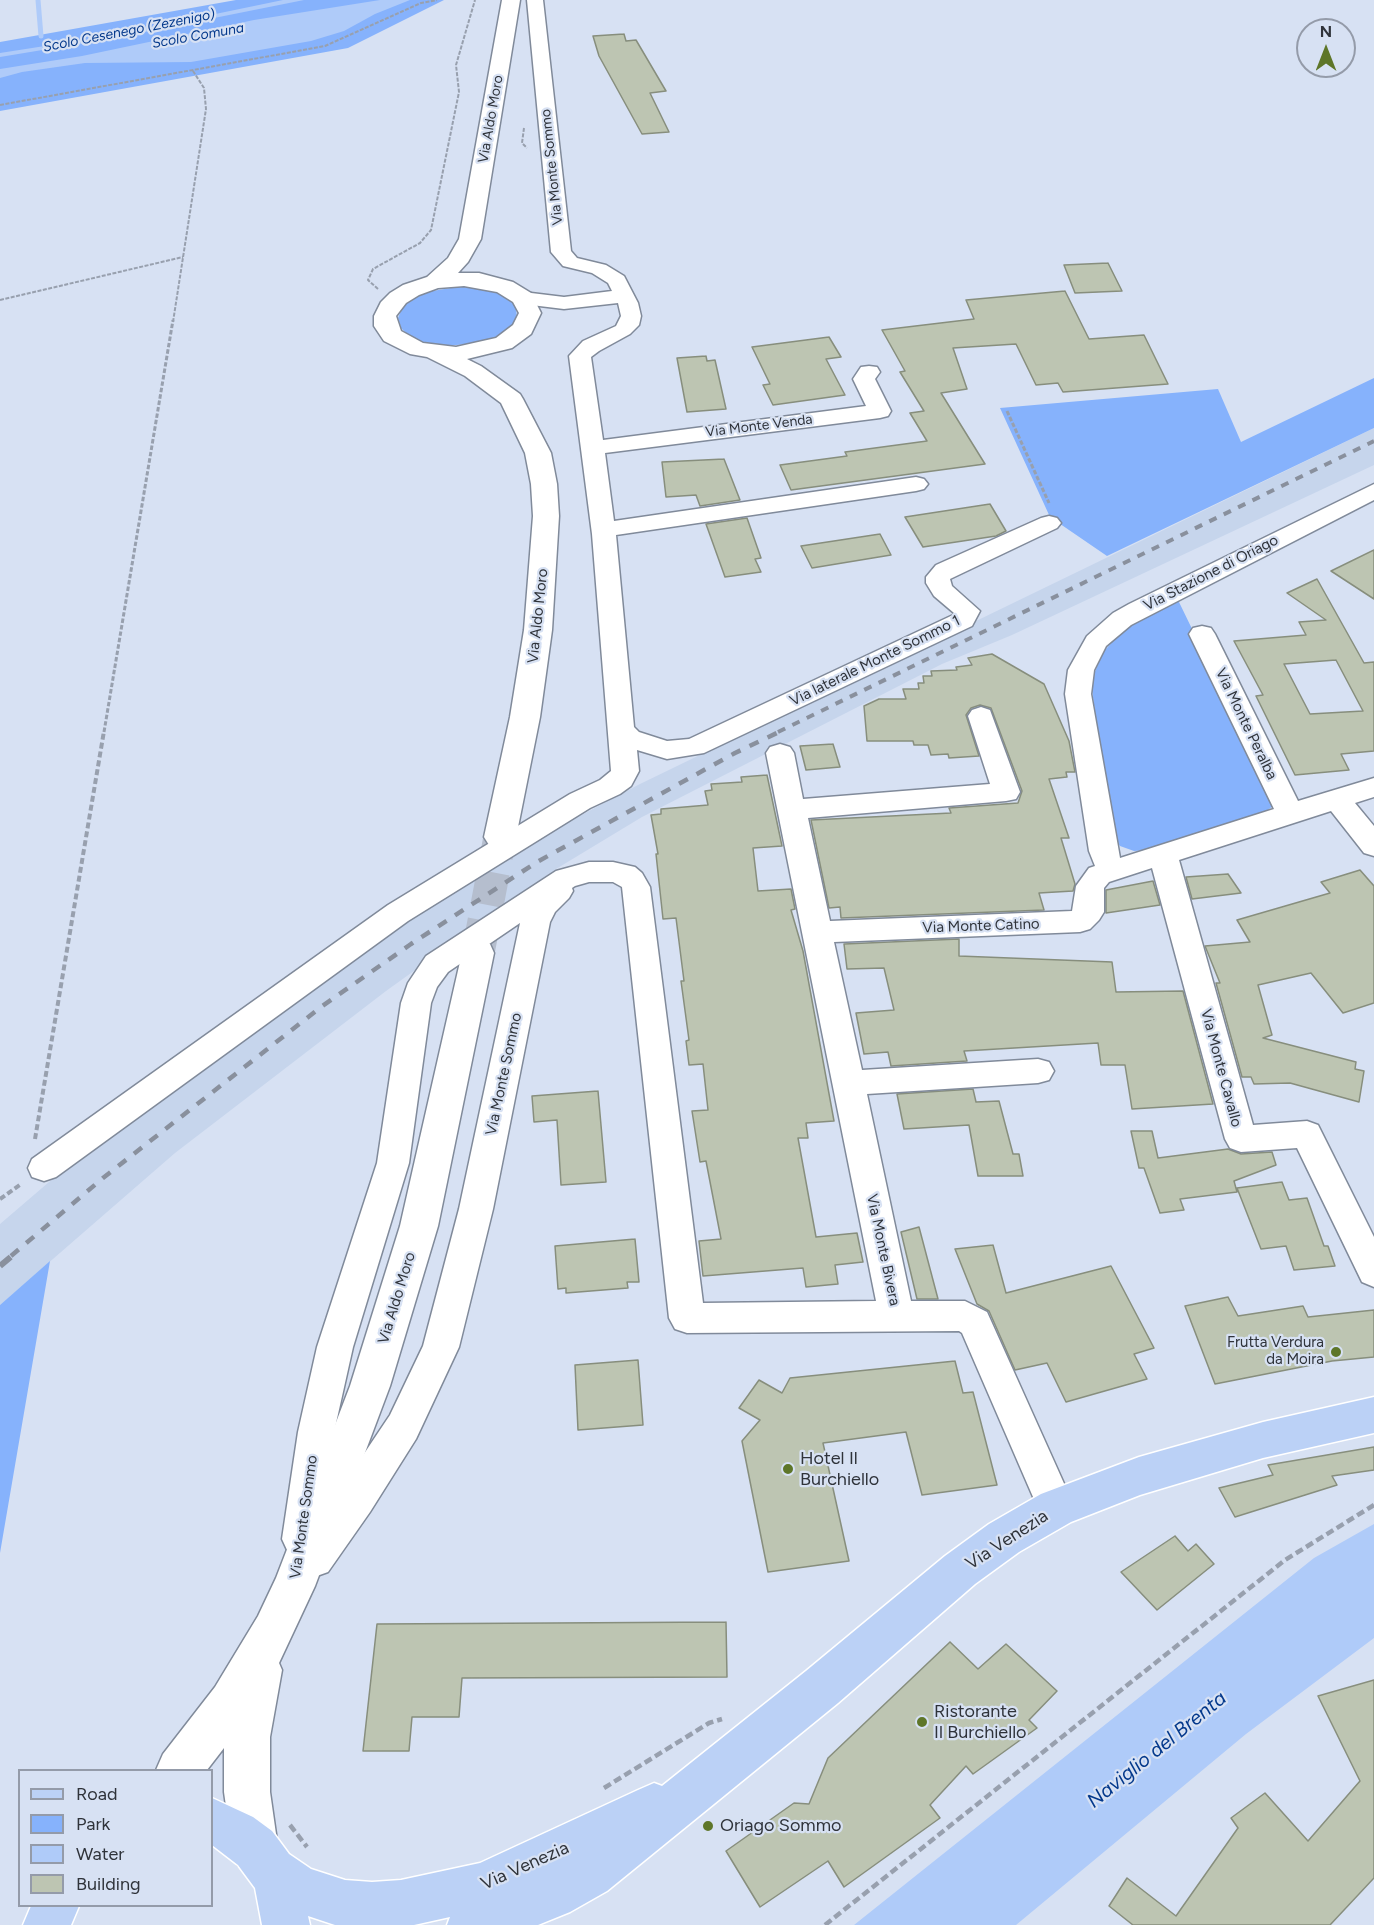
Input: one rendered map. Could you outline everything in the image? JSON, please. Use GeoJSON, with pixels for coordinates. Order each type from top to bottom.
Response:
{"type":"FeatureCollection","features":[{"type":"Feature","properties":{"kind":"main road","name":"Via Aldo Moro"},"geometry":{"type":"LineString","coordinates":[[435,282],[457,262],[470,239],[511,0]]}},
{"type":"Feature","properties":{"kind":"main road"},"geometry":{"type":"LineString","coordinates":[[470,239],[492,283]]}},
{"type":"Feature","properties":{"kind":"main road"},"geometry":{"type":"LineString","coordinates":[[464,279],[505,287],[523,298],[528,305],[528,321],[515,337],[476,352],[436,353],[418,350],[403,344],[392,336],[386,326],[385,316],[389,307],[411,290],[435,282],[464,279]]}},
{"type":"Feature","properties":{"kind":"main road","name":"Via Aldo Moro"},"geometry":{"type":"LineString","coordinates":[[500,837],[525,717],[538,630],[546,516],[544,484],[538,453],[510,399],[504,363],[504,343]]}},
{"type":"Feature","properties":{"kind":"main road","name":"Via Aldo Moro"},"geometry":{"type":"LineString","coordinates":[[436,353],[473,371],[510,399]]}},
{"type":"Feature","properties":{"kind":"main road","name":"Via Aldo Moro"},"geometry":{"type":"LineString","coordinates":[[180,1769],[231,1703],[273,1631],[294,1586],[370,1386],[419,1226],[478,953]]}},
{"type":"Feature","properties":{"kind":"main road","name":"Via Venezia"},"geometry":{"type":"LineString","coordinates":[[471,1925],[497,1918],[553,1894],[590,1874],[822,1687],[960,1570],[1004,1538],[1056,1508],[1139,1476],[1173,1466],[1263,1440],[1374,1415]]}},
{"type":"Feature","properties":{"kind":"main road","name":"Via Aldo Moro"},"geometry":{"type":"LineString","coordinates":[[273,1631],[256,1683],[247,1737],[247,1792],[280,1846]]}},
{"type":"Feature","properties":{"kind":"main road","name":"Via Venezia"},"geometry":{"type":"LineString","coordinates":[[213,1821],[237,1833],[280,1846],[294,1886],[319,1897],[345,1904],[372,1906],[400,1904],[441,1897],[483,1886],[702,1784]]}},
{"type":"Feature","properties":{"kind":"main road"},"geometry":{"type":"LineString","coordinates":[[280,1846],[280,1890],[286,1925]]}},
{"type":"Feature","properties":{"kind":"main road"},"geometry":{"type":"LineString","coordinates":[[47,1925],[54,1907]]}},
{"type":"Feature","properties":{"kind":"street","name":"Via Monte Sommo"},"geometry":{"type":"LineString","coordinates":[[44,1168],[398,913],[580,801],[610,787],[621,779],[625,771],[603,530],[580,356],[591,345],[613,337],[629,325],[631,316],[617,280],[610,274],[570,262],[561,252],[535,0]]}},
{"type":"Feature","properties":{"kind":"street"},"geometry":{"type":"LineString","coordinates":[[523,298],[564,303],[624,296]]}},
{"type":"Feature","properties":{"kind":"street"},"geometry":{"type":"LineString","coordinates":[[528,321],[564,303]]}},
{"type":"Feature","properties":{"kind":"street","name":"Via Monte Venda"},"geometry":{"type":"LineString","coordinates":[[593,448],[880,411],[864,379],[868,372]]}},
{"type":"Feature","properties":{"kind":"street"},"geometry":{"type":"LineString","coordinates":[[603,530],[916,484]]}},
{"type":"Feature","properties":{"kind":"street","name":"Via Stazione di Oriago"},"geometry":{"type":"LineString","coordinates":[[1111,871],[1103,851],[1078,686],[1081,670],[1092,649],[1108,630],[1122,619],[1374,490]]}},
{"type":"Feature","properties":{"kind":"street","name":"Via laterale Monte Sommo 1"},"geometry":{"type":"LineString","coordinates":[[622,730],[630,738],[654,747],[681,750],[694,747],[963,620],[967,612],[944,591],[938,583],[938,577],[945,570],[1049,523]]}},
{"type":"Feature","properties":{"kind":"street","name":"Via Monte Peralba"},"geometry":{"type":"LineString","coordinates":[[1202,634],[1290,814]]}},
{"type":"Feature","properties":{"kind":"street"},"geometry":{"type":"LineString","coordinates":[[791,810],[1006,792],[981,716]]}},
{"type":"Feature","properties":{"kind":"street","name":"Via Monte Bivera"},"geometry":{"type":"LineString","coordinates":[[780,753],[897,1316],[965,1316],[975,1323],[1056,1508]]}},
{"type":"Feature","properties":{"kind":"street","name":"Via Monte Catino"},"geometry":{"type":"LineString","coordinates":[[816,932],[1077,922],[1084,919],[1089,912],[1090,888],[1093,881],[1111,871],[1374,788]]}},
{"type":"Feature","properties":{"kind":"street"},"geometry":{"type":"LineString","coordinates":[[1337,799],[1374,846]]}},
{"type":"Feature","properties":{"kind":"street","name":"Via Monte Cavallo"},"geometry":{"type":"LineString","coordinates":[[1162,855],[1241,1139],[1307,1134],[1374,1272]]}},
{"type":"Feature","properties":{"kind":"street","name":"Via Monte Sommo"},"geometry":{"type":"LineString","coordinates":[[294,1586],[357,1500],[403,1427],[441,1347],[476,1209],[535,922],[553,895],[589,872]]}},
{"type":"Feature","properties":{"kind":"street","name":"Via Monte Sommo"},"geometry":{"type":"LineString","coordinates":[[294,1586],[316,1432],[335,1347],[393,1163],[416,1003],[423,983],[437,964],[566,878],[589,872],[613,872],[625,874],[636,887],[687,1318],[897,1316]]}},
{"type":"Feature","properties":{"kind":"street"},"geometry":{"type":"LineString","coordinates":[[848,1083],[1038,1071]]}},
{"type":"Feature","properties":{"kind":"path"},"geometry":{"type":"LineString","coordinates":[[0,105],[325,46],[421,3],[437,0]]}},
{"type":"Feature","properties":{"kind":"path"},"geometry":{"type":"LineString","coordinates":[[398,298],[374,287],[368,277],[378,266],[420,243],[431,230],[459,92],[455,70],[475,0]]}},
{"type":"Feature","properties":{"kind":"path"},"geometry":{"type":"LineString","coordinates":[[44,1168],[33,1146],[206,109],[204,88],[193,70]]}},
{"type":"Feature","properties":{"kind":"path"},"geometry":{"type":"LineString","coordinates":[[0,300],[183,257]]}},
{"type":"Feature","properties":{"kind":"path"},"geometry":{"type":"LineString","coordinates":[[1007,411],[1054,514],[1049,523]]}},
{"type":"Feature","properties":{"kind":"path"},"geometry":{"type":"LineString","coordinates":[[825,1925],[1285,1560],[1344,1521],[1374,1505]]}},
{"type":"Feature","properties":{"kind":"path"},"geometry":{"type":"LineString","coordinates":[[602,1790],[709,1724],[732,1716]]}},
{"type":"Feature","properties":{"kind":"shaded area"},"geometry":{"type":"Polygon","coordinates":[[[1374,428],[1374,465],[1012,635],[942,664],[642,817],[556,869],[386,991],[175,1153],[0,1305],[0,1224],[70,1164],[355,954],[527,844],[640,784],[1374,428]]]}},
{"type":"Feature","properties":{"kind":"green space"},"geometry":{"type":"Polygon","coordinates":[[[236,0],[444,0],[348,48],[0,111],[0,42],[236,0]]]}},
{"type":"Feature","properties":{"kind":"green space"},"geometry":{"type":"Polygon","coordinates":[[[463,286],[498,292],[510,299],[516,308],[517,318],[511,328],[499,337],[482,343],[443,346],[425,343],[410,337],[401,328],[398,318],[402,308],[411,299],[426,292],[463,286]]]}},
{"type":"Feature","properties":{"kind":"green space"},"geometry":{"type":"Polygon","coordinates":[[[1374,378],[1374,428],[1107,556],[1050,517],[1000,408],[1218,389],[1241,442],[1374,378]]]}},
{"type":"Feature","properties":{"kind":"green space"},"geometry":{"type":"Polygon","coordinates":[[[1178,600],[1274,798],[1273,806],[1265,812],[1149,850],[1134,851],[1120,846],[1112,836],[1092,690],[1093,676],[1104,651],[1124,629],[1178,600]]]}},
{"type":"Feature","properties":{"kind":"green space"},"geometry":{"type":"Polygon","coordinates":[[[50,1261],[0,1553],[0,1305],[50,1261]]]}},
{"type":"Feature","properties":{"kind":"water"},"geometry":{"type":"Polygon","coordinates":[[[283,0],[304,0],[109,39],[0,57],[0,53],[109,36],[283,0]]]}},
{"type":"Feature","properties":{"kind":"water","name":"Scolo Comuna"},"geometry":{"type":"Polygon","coordinates":[[[380,0],[410,0],[375,14],[344,31],[311,41],[191,62],[85,63],[22,72],[0,78],[0,69],[82,56],[254,20],[380,0]]]}},
{"type":"Feature","properties":{"kind":"water","name":"Naviglio del Brenta"},"geometry":{"type":"Polygon","coordinates":[[[1374,1524],[1374,1638],[1246,1734],[1016,1925],[854,1925],[1314,1558],[1374,1524]]]}},
{"type":"Feature","properties":{"kind":"building"},"geometry":{"type":"Polygon","coordinates":[[[624,34],[626,41],[636,40],[666,91],[650,93],[669,132],[642,134],[599,56],[593,36],[624,34]]]}},
{"type":"Feature","properties":{"kind":"building"},"geometry":{"type":"Polygon","coordinates":[[[1108,263],[1122,291],[1075,293],[1064,265],[1108,263]]]}},
{"type":"Feature","properties":{"kind":"building"},"geometry":{"type":"Polygon","coordinates":[[[1065,291],[1089,339],[1144,335],[1168,384],[1063,392],[1058,383],[1036,385],[1016,344],[953,348],[967,389],[941,393],[985,464],[791,490],[780,465],[847,456],[845,452],[927,441],[910,413],[924,411],[900,372],[905,371],[882,330],[974,319],[966,300],[1065,291]]]}},
{"type":"Feature","properties":{"kind":"building"},"geometry":{"type":"Polygon","coordinates":[[[829,337],[841,357],[826,359],[845,395],[773,405],[763,385],[770,384],[752,347],[829,337]]]}},
{"type":"Feature","properties":{"kind":"building"},"geometry":{"type":"Polygon","coordinates":[[[706,356],[707,361],[715,360],[726,409],[687,412],[677,358],[706,356]]]}},
{"type":"Feature","properties":{"kind":"building"},"geometry":{"type":"Polygon","coordinates":[[[724,459],[740,500],[700,506],[696,495],[666,497],[662,462],[724,459]]]}},
{"type":"Feature","properties":{"kind":"building"},"geometry":{"type":"Polygon","coordinates":[[[990,504],[1006,531],[996,536],[923,547],[905,517],[990,504]]]}},
{"type":"Feature","properties":{"kind":"building"},"geometry":{"type":"Polygon","coordinates":[[[747,518],[761,558],[755,559],[761,572],[725,577],[706,524],[747,518]]]}},
{"type":"Feature","properties":{"kind":"building"},"geometry":{"type":"Polygon","coordinates":[[[880,534],[891,555],[812,568],[801,546],[880,534]]]}},
{"type":"Feature","properties":{"kind":"building"},"geometry":{"type":"Polygon","coordinates":[[[1374,550],[1374,599],[1331,571],[1374,550]]]}},
{"type":"Feature","properties":{"kind":"building"},"geometry":{"type":"Polygon","coordinates":[[[1317,579],[1364,663],[1374,662],[1374,751],[1341,754],[1349,770],[1295,775],[1256,696],[1263,695],[1234,641],[1306,635],[1299,622],[1326,620],[1287,593],[1317,579]],[[1336,660],[1284,664],[1310,714],[1363,711],[1336,660]]]}},
{"type":"Feature","properties":{"kind":"building"},"geometry":{"type":"Polygon","coordinates":[[[992,654],[1044,684],[1069,741],[1075,772],[1066,772],[1067,777],[1049,779],[1069,838],[1061,838],[1075,884],[1073,891],[1039,893],[1044,910],[841,918],[840,907],[829,908],[811,820],[951,813],[949,808],[1018,803],[1022,791],[991,708],[980,705],[971,708],[966,715],[979,756],[949,758],[948,754],[931,755],[928,745],[914,745],[913,741],[867,741],[864,706],[879,699],[906,699],[903,689],[919,689],[918,683],[924,683],[923,676],[932,676],[931,671],[957,670],[956,667],[972,665],[968,658],[992,654]]]}},
{"type":"Feature","properties":{"kind":"building"},"geometry":{"type":"Polygon","coordinates":[[[833,744],[840,767],[806,770],[800,746],[833,744]]]}},
{"type":"Feature","properties":{"kind":"building"},"geometry":{"type":"Polygon","coordinates":[[[767,775],[782,846],[753,848],[758,891],[791,889],[795,909],[791,910],[803,951],[834,1121],[806,1123],[808,1138],[798,1138],[816,1237],[857,1233],[863,1262],[835,1265],[838,1284],[806,1287],[803,1268],[703,1276],[699,1241],[721,1239],[706,1161],[700,1162],[692,1111],[708,1110],[703,1064],[689,1065],[686,1041],[689,1040],[681,981],[684,981],[676,918],[663,919],[656,854],[658,854],[651,815],[661,814],[661,809],[708,805],[705,791],[712,790],[711,784],[742,782],[741,777],[767,775]]]}},
{"type":"Feature","properties":{"kind":"building"},"geometry":{"type":"Polygon","coordinates":[[[1360,870],[1374,886],[1374,1003],[1343,1013],[1311,973],[1258,985],[1272,1035],[1263,1038],[1356,1062],[1355,1069],[1364,1071],[1359,1102],[1290,1083],[1254,1084],[1251,1077],[1242,1077],[1216,983],[1220,983],[1205,946],[1250,942],[1237,920],[1330,893],[1321,882],[1360,870]]]}},
{"type":"Feature","properties":{"kind":"building"},"geometry":{"type":"Polygon","coordinates":[[[1228,874],[1241,893],[1192,899],[1186,877],[1228,874]]]}},
{"type":"Feature","properties":{"kind":"building"},"geometry":{"type":"Polygon","coordinates":[[[1153,881],[1160,905],[1106,913],[1106,890],[1153,881]]]}},
{"type":"Feature","properties":{"kind":"building"},"geometry":{"type":"Polygon","coordinates":[[[959,939],[959,956],[1112,962],[1116,992],[1183,991],[1213,1104],[1132,1109],[1125,1065],[1101,1065],[1098,1043],[964,1051],[967,1061],[891,1066],[888,1052],[864,1054],[856,1013],[894,1010],[884,968],[847,969],[844,944],[959,939]]]}},
{"type":"Feature","properties":{"kind":"building"},"geometry":{"type":"Polygon","coordinates":[[[973,1089],[976,1102],[999,1101],[1013,1154],[1019,1154],[1023,1176],[978,1176],[969,1125],[904,1129],[897,1094],[973,1089]]]}},
{"type":"Feature","properties":{"kind":"building"},"geometry":{"type":"Polygon","coordinates":[[[598,1091],[606,1182],[561,1185],[557,1120],[534,1122],[532,1096],[598,1091]]]}},
{"type":"Feature","properties":{"kind":"building"},"geometry":{"type":"Polygon","coordinates":[[[1131,1131],[1152,1131],[1158,1158],[1228,1149],[1241,1154],[1272,1152],[1276,1165],[1234,1181],[1237,1192],[1180,1199],[1184,1210],[1160,1213],[1144,1168],[1139,1168],[1131,1131]]]}},
{"type":"Feature","properties":{"kind":"building"},"geometry":{"type":"Polygon","coordinates":[[[1282,1182],[1289,1200],[1307,1198],[1324,1246],[1328,1246],[1335,1266],[1294,1270],[1286,1246],[1261,1249],[1237,1188],[1282,1182]]]}},
{"type":"Feature","properties":{"kind":"building"},"geometry":{"type":"Polygon","coordinates":[[[919,1227],[938,1299],[917,1299],[901,1232],[919,1227]]]}},
{"type":"Feature","properties":{"kind":"building"},"geometry":{"type":"Polygon","coordinates":[[[635,1239],[639,1282],[627,1282],[628,1288],[566,1293],[566,1288],[558,1289],[555,1246],[635,1239]]]}},
{"type":"Feature","properties":{"kind":"building"},"geometry":{"type":"Polygon","coordinates":[[[993,1245],[1006,1293],[1111,1266],[1154,1348],[1134,1354],[1147,1379],[1066,1402],[1047,1363],[1015,1370],[989,1311],[977,1304],[955,1249],[993,1245]]]}},
{"type":"Feature","properties":{"kind":"building"},"geometry":{"type":"Polygon","coordinates":[[[1228,1297],[1238,1316],[1303,1306],[1308,1317],[1374,1310],[1374,1357],[1332,1361],[1215,1384],[1185,1306],[1228,1297]]]}},
{"type":"Feature","properties":{"kind":"building"},"geometry":{"type":"Polygon","coordinates":[[[638,1360],[643,1425],[578,1430],[575,1365],[638,1360]]]}},
{"type":"Feature","properties":{"kind":"building","name":"Hotel Il Burchiello"},"geometry":{"type":"Polygon","coordinates":[[[955,1361],[963,1393],[973,1392],[997,1485],[922,1495],[906,1432],[823,1443],[849,1561],[768,1572],[742,1441],[760,1420],[739,1408],[759,1380],[782,1393],[790,1378],[955,1361]]]}},
{"type":"Feature","properties":{"kind":"building"},"geometry":{"type":"Polygon","coordinates":[[[1374,1447],[1374,1470],[1332,1476],[1337,1485],[1235,1517],[1219,1488],[1273,1475],[1268,1465],[1374,1447]]]}},
{"type":"Feature","properties":{"kind":"building"},"geometry":{"type":"Polygon","coordinates":[[[1175,1536],[1188,1551],[1196,1544],[1214,1564],[1157,1610],[1121,1572],[1175,1536]]]}},
{"type":"Feature","properties":{"kind":"building"},"geometry":{"type":"Polygon","coordinates":[[[726,1622],[727,1677],[462,1678],[459,1717],[412,1717],[409,1751],[363,1751],[377,1624],[726,1622]]]}},
{"type":"Feature","properties":{"kind":"building"},"geometry":{"type":"Polygon","coordinates":[[[950,1642],[978,1669],[1006,1644],[1057,1691],[1029,1720],[1037,1728],[973,1774],[966,1766],[930,1805],[940,1818],[844,1887],[828,1861],[760,1907],[726,1851],[794,1803],[809,1804],[828,1758],[950,1642]]]}},
{"type":"Feature","properties":{"kind":"building"},"geometry":{"type":"Polygon","coordinates":[[[1374,1680],[1374,1878],[1330,1925],[1133,1925],[1109,1906],[1127,1878],[1176,1916],[1238,1828],[1231,1818],[1265,1793],[1308,1841],[1360,1781],[1318,1696],[1374,1680]]]}},
{"type":"Feature","properties":{"kind":"waterway","name":"Scolo Cesenego (Zezenigo)"},"geometry":{"type":"LineString","coordinates":[[38,0],[41,36]]}},
{"type":"Feature","properties":{"kind":"tunnel"},"geometry":{"type":"LineString","coordinates":[[478,953],[500,837]]}},
{"type":"Feature","properties":{"kind":"railway"},"geometry":{"type":"LineString","coordinates":[[778,732],[1374,441]]}},
{"type":"Feature","properties":{"kind":"railway"},"geometry":{"type":"LineString","coordinates":[[11,1256],[103,1178],[321,1007],[411,944],[537,862],[735,753],[781,731]]}},
{"type":"Feature","properties":{"kind":"railway"},"geometry":{"type":"LineString","coordinates":[[0,1266],[13,1255]]}},
{"type":"Feature","properties":{"kind":"place","name":"Frutta Verdura da Moira"},"geometry":{"type":"Point","coordinates":[1336,1352]}},
{"type":"Feature","properties":{"kind":"place","name":"Hotel Il Burchiello"},"geometry":{"type":"Point","coordinates":[788,1469]}},
{"type":"Feature","properties":{"kind":"place","name":"Ristorante Il Burchiello"},"geometry":{"type":"Point","coordinates":[922,1722]}},
{"type":"Feature","properties":{"kind":"place","name":"Oriago Sommo"},"geometry":{"type":"Point","coordinates":[708,1826]}}]}
